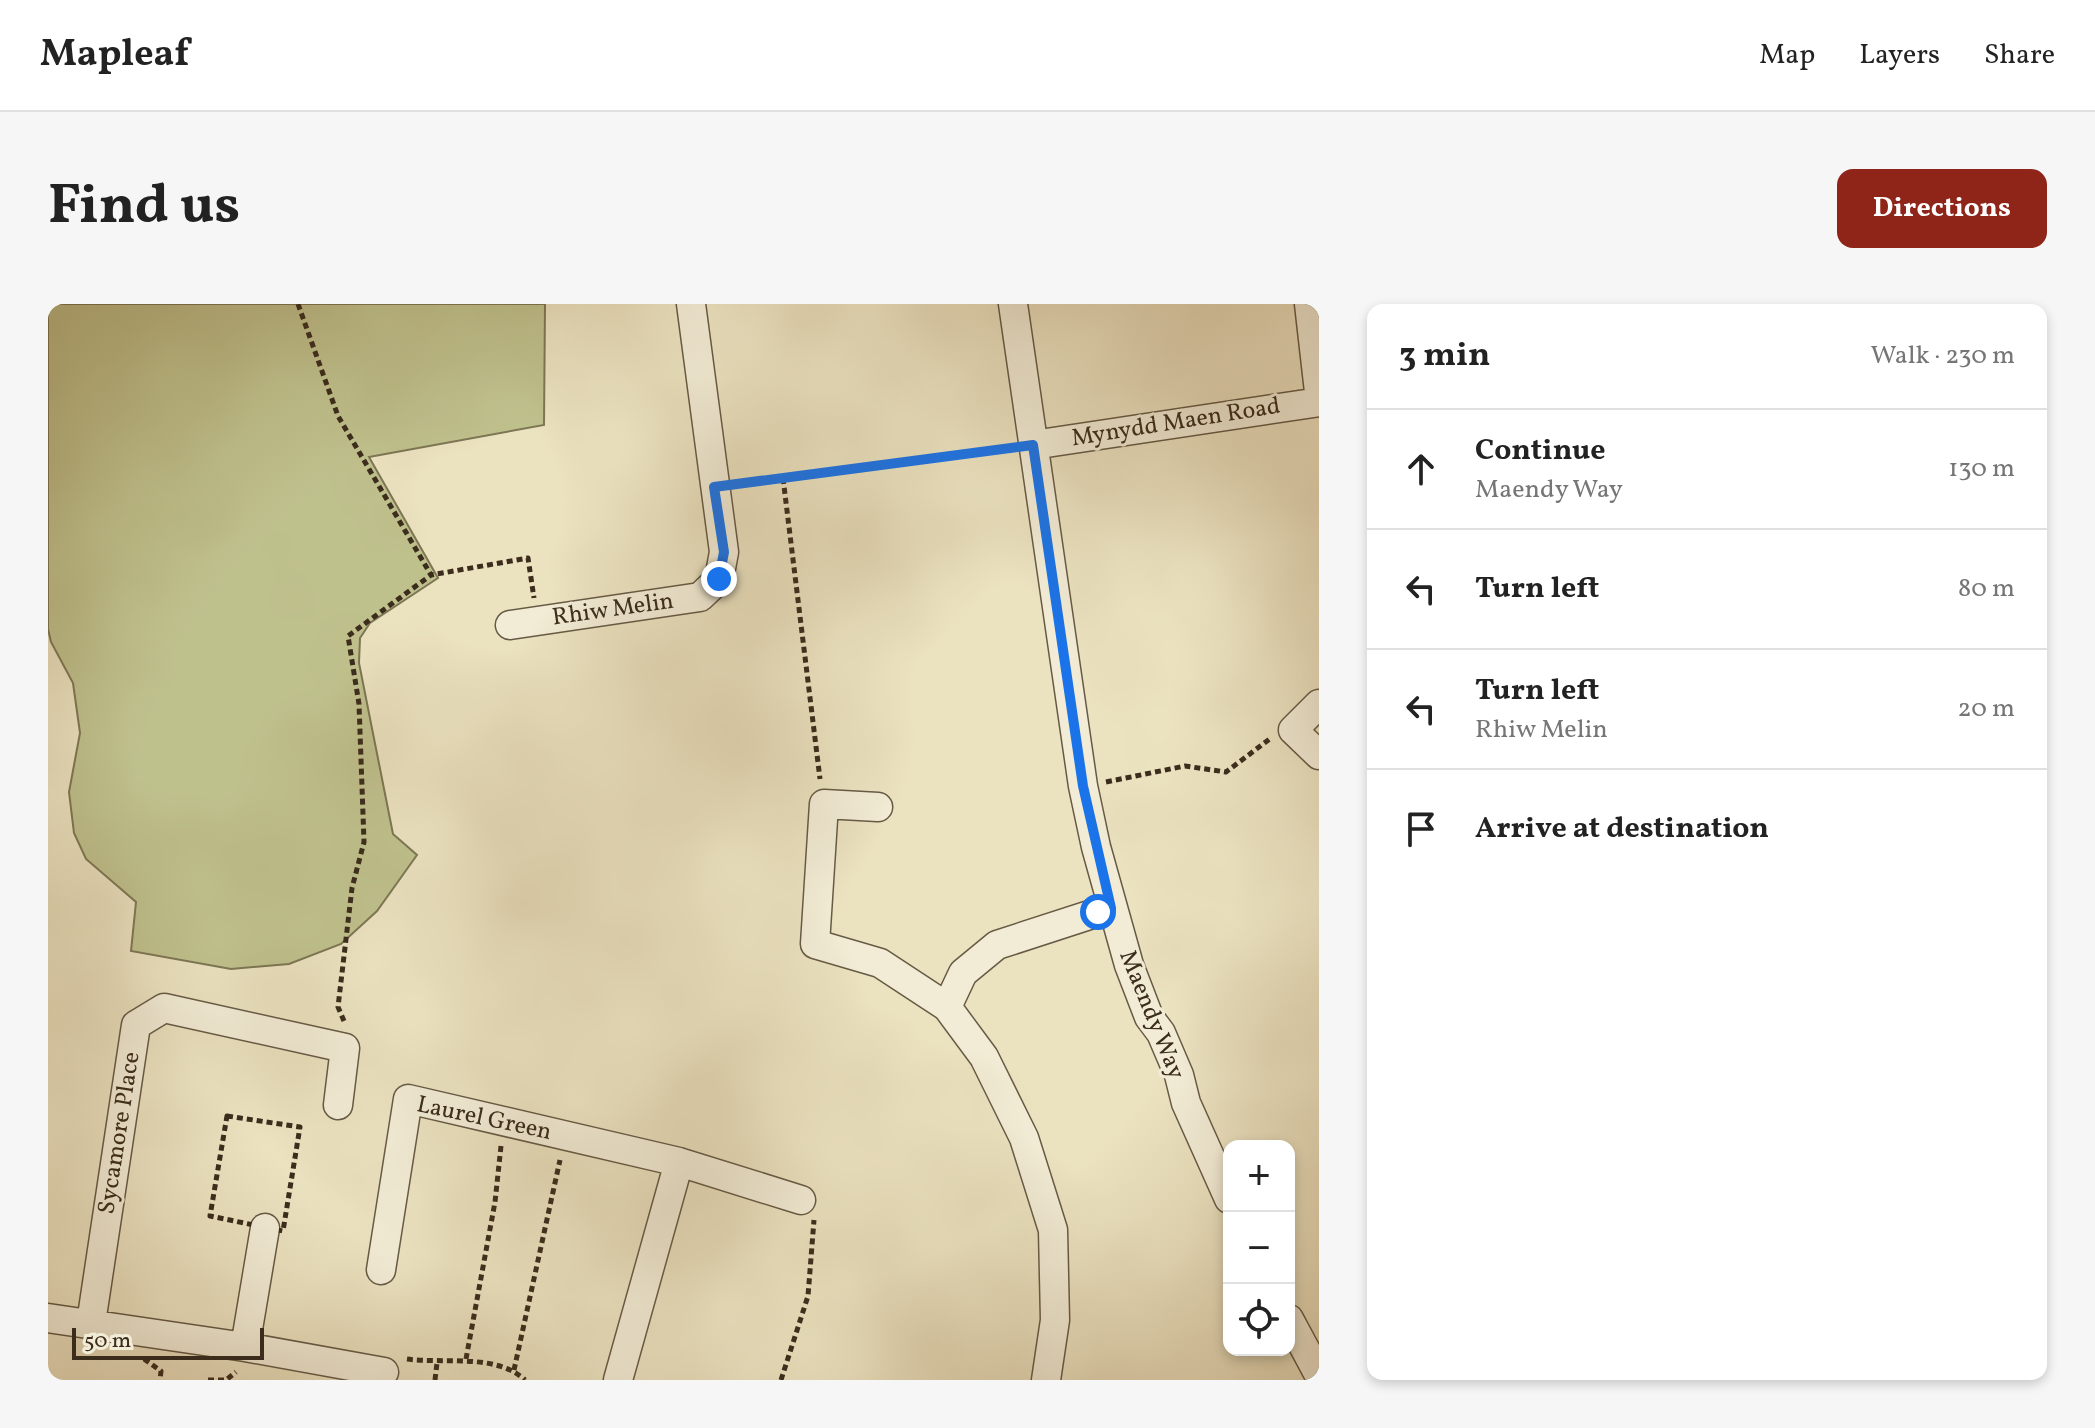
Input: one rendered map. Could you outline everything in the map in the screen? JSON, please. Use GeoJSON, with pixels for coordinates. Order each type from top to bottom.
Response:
{"type":"FeatureCollection","features":[{"type":"Feature","properties":{"kind":"street","name":"Rhiw Melin"},"geometry":{"type":"LineString","coordinates":[[524,623],[700,597],[719,579],[724,552],[691,304]]}},
{"type":"Feature","properties":{"kind":"street","name":"Maendy Way"},"geometry":{"type":"LineString","coordinates":[[1013,304],[1083,786],[1111,908],[1149,1017],[1161,1033],[1179,1075],[1186,1103],[1223,1186]]}},
{"type":"Feature","properties":{"kind":"street"},"geometry":{"type":"LineString","coordinates":[[1309,304],[1319,392]]}},
{"type":"Feature","properties":{"kind":"street","name":"Mynydd Maen Road"},"geometry":{"type":"LineString","coordinates":[[1033,445],[1319,402]]}},
{"type":"Feature","properties":{"kind":"street"},"geometry":{"type":"LineString","coordinates":[[1319,704],[1293,730],[1319,755]]}},
{"type":"Feature","properties":{"kind":"street"},"geometry":{"type":"LineString","coordinates":[[878,807],[824,804],[815,944],[880,963],[947,1007],[984,1057],[1024,1138],[1053,1230],[1055,1320],[1046,1380]]}},
{"type":"Feature","properties":{"kind":"street"},"geometry":{"type":"LineString","coordinates":[[947,1007],[963,973],[997,945],[1111,908]]}},
{"type":"Feature","properties":{"kind":"street","name":"Sycamore Place"},"geometry":{"type":"LineString","coordinates":[[91,1323],[136,1025],[164,1008],[345,1048]]}},
{"type":"Feature","properties":{"kind":"street"},"geometry":{"type":"LineString","coordinates":[[338,1105],[345,1048]]}},
{"type":"Feature","properties":{"kind":"street","name":"Laurel Green"},"geometry":{"type":"LineString","coordinates":[[381,1270],[408,1099],[679,1162],[801,1200]]}},
{"type":"Feature","properties":{"kind":"street"},"geometry":{"type":"LineString","coordinates":[[618,1380],[679,1162]]}},
{"type":"Feature","properties":{"kind":"street"},"geometry":{"type":"LineString","coordinates":[[245,1347],[265,1228]]}},
{"type":"Feature","properties":{"kind":"street"},"geometry":{"type":"LineString","coordinates":[[48,1318],[245,1347],[318,1370],[384,1372]]}},
{"type":"Feature","properties":{"kind":"street"},"geometry":{"type":"LineString","coordinates":[[1295,1330],[1319,1375]]}},
{"type":"Feature","properties":{"kind":"path"},"geometry":{"type":"LineString","coordinates":[[298,304],[338,416],[431,575]]}},
{"type":"Feature","properties":{"kind":"path"},"geometry":{"type":"LineString","coordinates":[[714,487],[1033,445]]}},
{"type":"Feature","properties":{"kind":"path"},"geometry":{"type":"LineString","coordinates":[[783,478],[824,804]]}},
{"type":"Feature","properties":{"kind":"path"},"geometry":{"type":"LineString","coordinates":[[345,1048],[349,1034],[338,1007],[352,888],[364,842],[359,704],[348,636],[431,575],[528,558],[524,623]]}},
{"type":"Feature","properties":{"kind":"path"},"geometry":{"type":"LineString","coordinates":[[1083,786],[1185,766],[1226,772],[1275,734],[1293,730]]}},
{"type":"Feature","properties":{"kind":"path"},"geometry":{"type":"LineString","coordinates":[[227,1116],[300,1127],[283,1231],[265,1228],[210,1216],[227,1116]]}},
{"type":"Feature","properties":{"kind":"path"},"geometry":{"type":"LineString","coordinates":[[466,1359],[495,1202],[504,1121]]}},
{"type":"Feature","properties":{"kind":"path"},"geometry":{"type":"LineString","coordinates":[[514,1370],[565,1136]]}},
{"type":"Feature","properties":{"kind":"path"},"geometry":{"type":"LineString","coordinates":[[781,1380],[808,1296],[815,1206],[801,1200]]}},
{"type":"Feature","properties":{"kind":"path"},"geometry":{"type":"LineString","coordinates":[[384,1372],[384,1357],[437,1363],[466,1359],[514,1370],[525,1380]]}},
{"type":"Feature","properties":{"kind":"path"},"geometry":{"type":"LineString","coordinates":[[435,1380],[437,1363]]}},
{"type":"Feature","properties":{"kind":"green space"},"geometry":{"type":"Polygon","coordinates":[[[48,304],[545,304],[544,425],[369,457],[438,578],[370,623],[360,638],[359,663],[393,834],[417,855],[377,911],[341,944],[289,964],[231,969],[131,951],[136,902],[86,859],[74,833],[69,792],[80,733],[73,683],[51,642],[48,629],[48,304]]]}},
{"type":"Feature","properties":{"kind":"route"},"geometry":{"type":"LineString","coordinates":[[719,579],[724,552],[714,487],[1033,445],[1083,786],[1111,908],[1098,912]]}}]}
